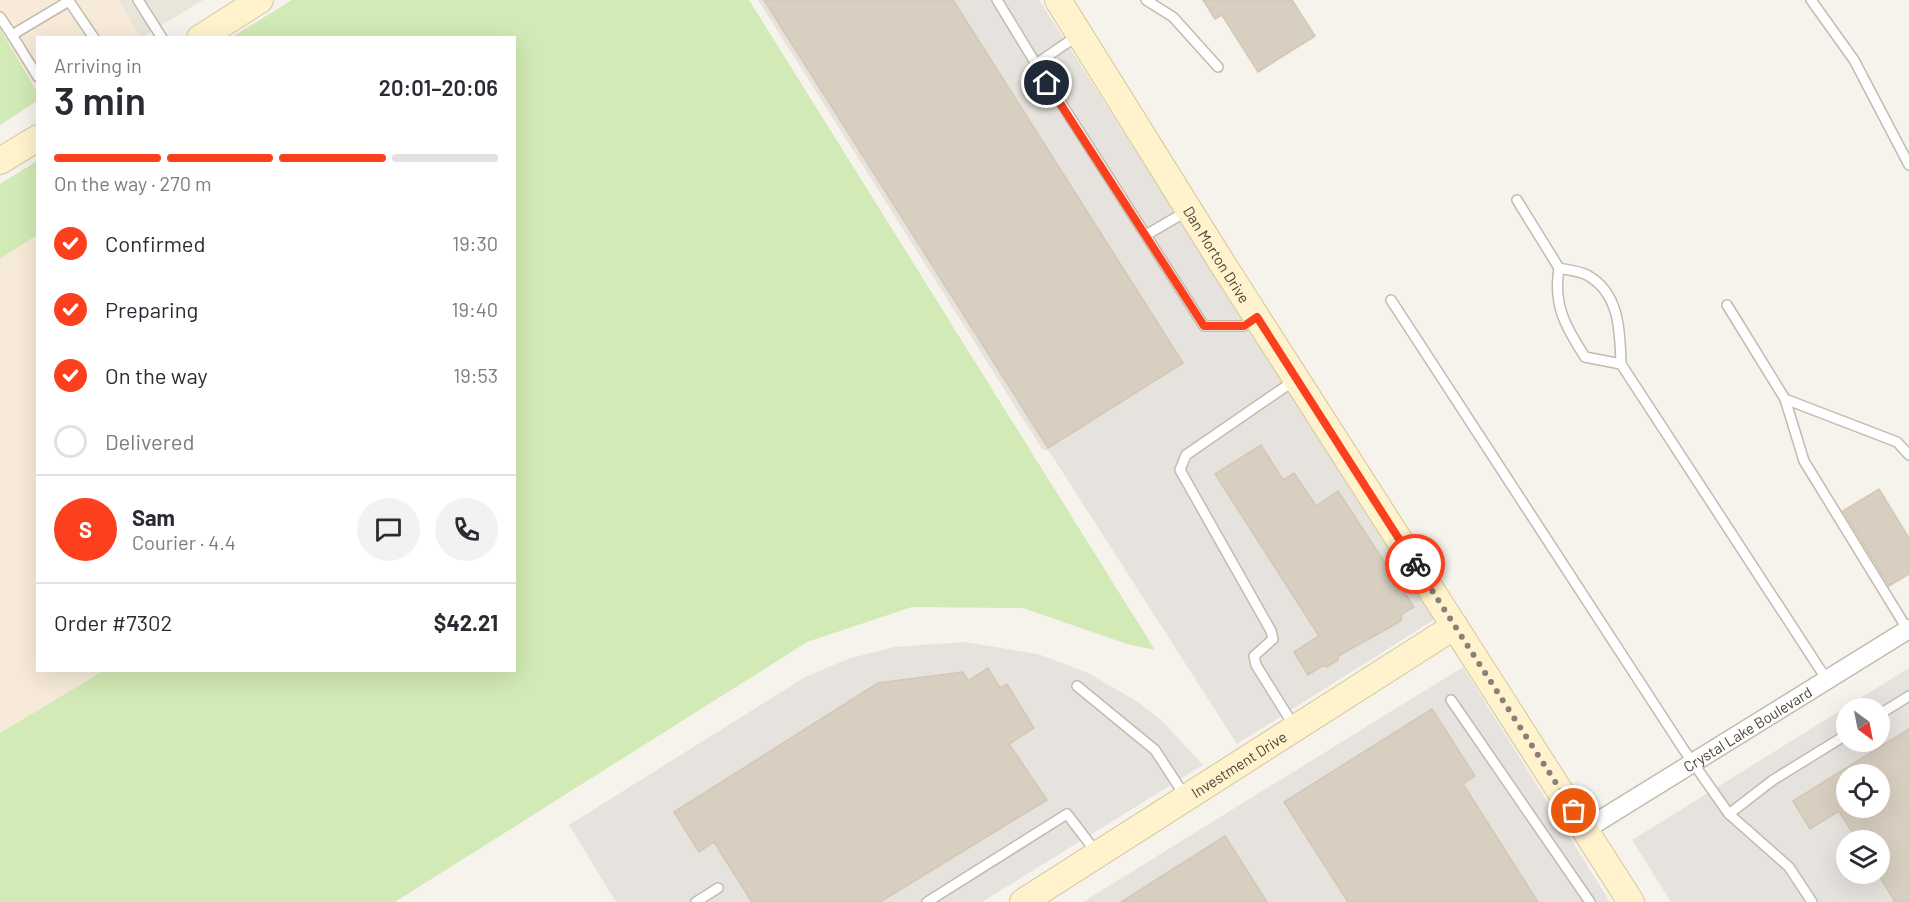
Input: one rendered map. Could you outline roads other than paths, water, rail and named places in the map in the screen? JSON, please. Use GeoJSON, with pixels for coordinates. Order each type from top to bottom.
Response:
{"type":"FeatureCollection","features":[{"type":"Feature","properties":{"kind":"street"},"geometry":{"type":"LineString","coordinates":[[203,36],[260,0]]}},
{"type":"Feature","properties":{"kind":"street","name":"Dan Morton Drive"},"geometry":{"type":"LineString","coordinates":[[1058,0],[1296,379],[1631,902]]}},
{"type":"Feature","properties":{"kind":"street"},"geometry":{"type":"LineString","coordinates":[[0,161],[36,139]]}},
{"type":"Feature","properties":{"kind":"street","name":"Investment Drive"},"geometry":{"type":"LineString","coordinates":[[1023,902],[1455,626]]}},
{"type":"Feature","properties":{"kind":"street","name":"Crystal Lake Boulevard"},"geometry":{"type":"LineString","coordinates":[[1586,829],[1908,630]]}},
{"type":"Feature","properties":{"kind":"lane"},"geometry":{"type":"LineString","coordinates":[[138,0],[161,36]]}},
{"type":"Feature","properties":{"kind":"lane"},"geometry":{"type":"LineString","coordinates":[[996,0],[1204,326],[1244,326],[1257,317]]}},
{"type":"Feature","properties":{"kind":"lane"},"geometry":{"type":"LineString","coordinates":[[1146,0],[1173,17],[1218,67]]}},
{"type":"Feature","properties":{"kind":"lane"},"geometry":{"type":"LineString","coordinates":[[1811,0],[1854,60],[1909,165]]}},
{"type":"Feature","properties":{"kind":"lane"},"geometry":{"type":"LineString","coordinates":[[12,35],[69,1],[93,36]]}},
{"type":"Feature","properties":{"kind":"lane"},"geometry":{"type":"LineString","coordinates":[[0,17],[36,74]]}},
{"type":"Feature","properties":{"kind":"lane"},"geometry":{"type":"LineString","coordinates":[[1036,64],[1079,34]]}},
{"type":"Feature","properties":{"kind":"lane"},"geometry":{"type":"LineString","coordinates":[[1517,200],[1559,268],[1556,289],[1560,312],[1571,336],[1586,357],[1621,364]]}},
{"type":"Feature","properties":{"kind":"lane"},"geometry":{"type":"LineString","coordinates":[[1146,235],[1189,210]]}},
{"type":"Feature","properties":{"kind":"lane"},"geometry":{"type":"LineString","coordinates":[[1559,268],[1586,274],[1604,289],[1620,322],[1621,364],[1827,680]]}},
{"type":"Feature","properties":{"kind":"lane"},"geometry":{"type":"LineString","coordinates":[[1391,300],[1693,763],[1730,814],[1789,867],[1812,902]]}},
{"type":"Feature","properties":{"kind":"lane"},"geometry":{"type":"LineString","coordinates":[[1727,305],[1785,399],[1804,461],[1908,630]]}},
{"type":"Feature","properties":{"kind":"lane"},"geometry":{"type":"LineString","coordinates":[[1295,728],[1256,665],[1254,656],[1273,639],[1271,631],[1180,470],[1186,455],[1296,379]]}},
{"type":"Feature","properties":{"kind":"lane"},"geometry":{"type":"LineString","coordinates":[[1785,399],[1897,442],[1909,455]]}},
{"type":"Feature","properties":{"kind":"lane"},"geometry":{"type":"LineString","coordinates":[[1077,686],[1155,750],[1186,798]]}},
{"type":"Feature","properties":{"kind":"lane"},"geometry":{"type":"LineString","coordinates":[[1890,708],[1909,696]]}},
{"type":"Feature","properties":{"kind":"lane"},"geometry":{"type":"LineString","coordinates":[[1451,700],[1590,902]]}},
{"type":"Feature","properties":{"kind":"lane"},"geometry":{"type":"LineString","coordinates":[[1730,814],[1773,780],[1836,741]]}},
{"type":"Feature","properties":{"kind":"lane"},"geometry":{"type":"LineString","coordinates":[[927,902],[1067,814],[1098,854]]}},
{"type":"Feature","properties":{"kind":"lane"},"geometry":{"type":"LineString","coordinates":[[696,902],[718,888]]}}]}
